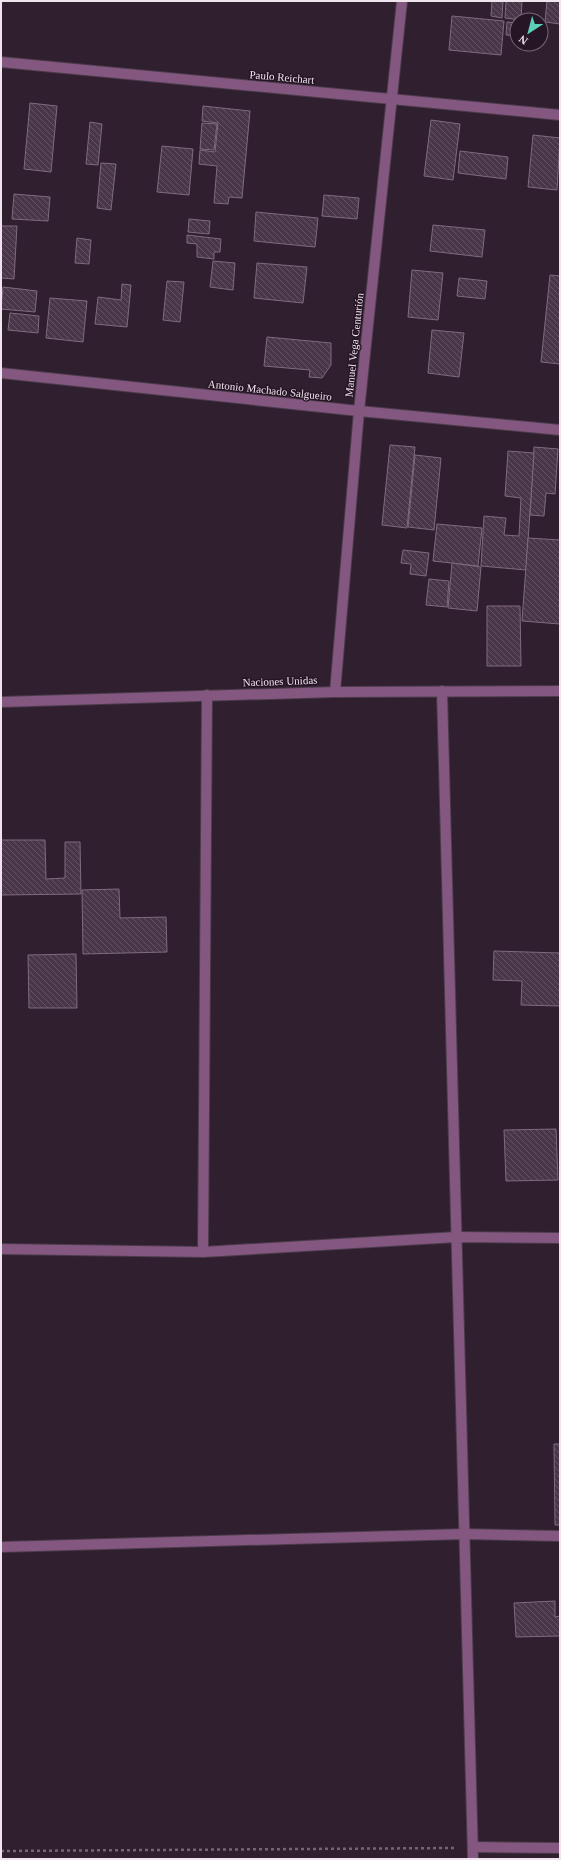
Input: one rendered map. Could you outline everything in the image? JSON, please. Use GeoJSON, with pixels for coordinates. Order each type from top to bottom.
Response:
{"type":"FeatureCollection","features":[{"type":"Feature","properties":{"kind":"street","name":"Manuel Vega Centurión"},"geometry":{"type":"LineString","coordinates":[[335,692],[359,411],[393,99],[402,1]]}},
{"type":"Feature","properties":{"kind":"street","name":"Paulo Reichart"},"geometry":{"type":"LineString","coordinates":[[1,62],[560,115]]}},
{"type":"Feature","properties":{"kind":"street","name":"Antonio Machado Salgueiro"},"geometry":{"type":"LineString","coordinates":[[1,373],[359,411],[560,430]]}},
{"type":"Feature","properties":{"kind":"street","name":"Naciones Unidas"},"geometry":{"type":"LineString","coordinates":[[1,702],[335,692],[560,691]]}},
{"type":"Feature","properties":{"kind":"street"},"geometry":{"type":"LineString","coordinates":[[442,692],[473,1859]]}},
{"type":"Feature","properties":{"kind":"street"},"geometry":{"type":"LineString","coordinates":[[203,1252],[206,696]]}},
{"type":"Feature","properties":{"kind":"street"},"geometry":{"type":"LineString","coordinates":[[1,1249],[203,1252],[457,1237],[560,1238]]}},
{"type":"Feature","properties":{"kind":"street"},"geometry":{"type":"LineString","coordinates":[[1,1547],[465,1534],[560,1536]]}},
{"type":"Feature","properties":{"kind":"street"},"geometry":{"type":"LineString","coordinates":[[473,1847],[560,1848]]}},
{"type":"Feature","properties":{"kind":"path"},"geometry":{"type":"LineString","coordinates":[[1,1851],[473,1847]]}},
{"type":"Feature","properties":{"kind":"building"},"geometry":{"type":"Polygon","coordinates":[[[492,1],[503,1],[502,18],[491,16],[492,1]]]}},
{"type":"Feature","properties":{"kind":"building"},"geometry":{"type":"Polygon","coordinates":[[[506,1],[522,1],[521,12],[509,12],[509,18],[505,18],[506,1]]]}},
{"type":"Feature","properties":{"kind":"building"},"geometry":{"type":"Polygon","coordinates":[[[547,1],[560,1],[560,24],[549,23],[549,12],[546,12],[547,1]]]}},
{"type":"Feature","properties":{"kind":"building"},"geometry":{"type":"Polygon","coordinates":[[[452,16],[504,21],[501,55],[449,50],[452,16]]]}},
{"type":"Feature","properties":{"kind":"building"},"geometry":{"type":"Polygon","coordinates":[[[507,22],[509,22],[509,35],[506,35],[507,22]]]}},
{"type":"Feature","properties":{"kind":"building"},"geometry":{"type":"Polygon","coordinates":[[[30,103],[57,106],[51,172],[24,169],[30,103]]]}},
{"type":"Feature","properties":{"kind":"building"},"geometry":{"type":"Polygon","coordinates":[[[203,106],[250,111],[242,198],[229,197],[228,204],[214,203],[217,166],[199,164],[200,150],[215,152],[218,123],[202,121],[203,106]]]}},
{"type":"Feature","properties":{"kind":"building"},"geometry":{"type":"Polygon","coordinates":[[[431,120],[460,124],[453,180],[424,176],[431,120]]]}},
{"type":"Feature","properties":{"kind":"building"},"geometry":{"type":"Polygon","coordinates":[[[90,122],[102,124],[98,165],[86,164],[90,122]]]}},
{"type":"Feature","properties":{"kind":"building"},"geometry":{"type":"Polygon","coordinates":[[[202,123],[217,124],[214,150],[200,149],[202,123]]]}},
{"type":"Feature","properties":{"kind":"building"},"geometry":{"type":"Polygon","coordinates":[[[533,135],[560,138],[557,190],[528,187],[533,135]]]}},
{"type":"Feature","properties":{"kind":"building"},"geometry":{"type":"Polygon","coordinates":[[[162,146],[193,149],[189,195],[157,192],[162,146]]]}},
{"type":"Feature","properties":{"kind":"building"},"geometry":{"type":"Polygon","coordinates":[[[460,151],[508,157],[506,179],[458,173],[460,151]]]}},
{"type":"Feature","properties":{"kind":"building"},"geometry":{"type":"Polygon","coordinates":[[[101,163],[116,164],[111,210],[97,208],[101,163]]]}},
{"type":"Feature","properties":{"kind":"building"},"geometry":{"type":"Polygon","coordinates":[[[14,194],[50,197],[48,221],[12,219],[14,194]]]}},
{"type":"Feature","properties":{"kind":"building"},"geometry":{"type":"Polygon","coordinates":[[[324,195],[359,198],[357,219],[322,216],[324,195]]]}},
{"type":"Feature","properties":{"kind":"building"},"geometry":{"type":"Polygon","coordinates":[[[256,212],[318,218],[315,247],[254,241],[256,212]]]}},
{"type":"Feature","properties":{"kind":"building"},"geometry":{"type":"Polygon","coordinates":[[[189,219],[210,221],[209,234],[188,232],[189,219]]]}},
{"type":"Feature","properties":{"kind":"building"},"geometry":{"type":"Polygon","coordinates":[[[433,225],[485,230],[482,257],[430,251],[433,225]]]}},
{"type":"Feature","properties":{"kind":"building"},"geometry":{"type":"Polygon","coordinates":[[[1,226],[17,226],[14,279],[1,278],[1,226]]]}},
{"type":"Feature","properties":{"kind":"building"},"geometry":{"type":"Polygon","coordinates":[[[187,235],[221,239],[220,252],[214,252],[214,259],[197,257],[197,244],[187,243],[187,235]]]}},
{"type":"Feature","properties":{"kind":"building"},"geometry":{"type":"Polygon","coordinates":[[[77,238],[91,240],[89,264],[75,263],[77,238]]]}},
{"type":"Feature","properties":{"kind":"building"},"geometry":{"type":"Polygon","coordinates":[[[213,261],[235,263],[233,290],[210,287],[213,261]]]}},
{"type":"Feature","properties":{"kind":"building"},"geometry":{"type":"Polygon","coordinates":[[[257,263],[307,267],[303,303],[254,298],[257,263]]]}},
{"type":"Feature","properties":{"kind":"building"},"geometry":{"type":"Polygon","coordinates":[[[412,270],[443,273],[438,320],[408,317],[412,270]]]}},
{"type":"Feature","properties":{"kind":"building"},"geometry":{"type":"Polygon","coordinates":[[[550,275],[560,276],[560,364],[541,362],[550,275]]]}},
{"type":"Feature","properties":{"kind":"building"},"geometry":{"type":"Polygon","coordinates":[[[459,278],[487,281],[485,299],[457,296],[459,278]]]}},
{"type":"Feature","properties":{"kind":"building"},"geometry":{"type":"Polygon","coordinates":[[[167,281],[184,282],[180,322],[163,320],[167,281]]]}},
{"type":"Feature","properties":{"kind":"building"},"geometry":{"type":"Polygon","coordinates":[[[122,284],[131,285],[127,327],[95,324],[98,297],[121,300],[122,284]]]}},
{"type":"Feature","properties":{"kind":"building"},"geometry":{"type":"Polygon","coordinates":[[[3,287],[37,291],[35,312],[1,309],[3,287]]]}},
{"type":"Feature","properties":{"kind":"building"},"geometry":{"type":"Polygon","coordinates":[[[50,298],[87,301],[83,342],[46,338],[50,298]]]}},
{"type":"Feature","properties":{"kind":"building"},"geometry":{"type":"Polygon","coordinates":[[[10,313],[39,316],[38,333],[8,330],[10,313]]]}},
{"type":"Feature","properties":{"kind":"building"},"geometry":{"type":"Polygon","coordinates":[[[432,330],[464,333],[459,377],[428,373],[432,330]]]}},
{"type":"Feature","properties":{"kind":"building"},"geometry":{"type":"Polygon","coordinates":[[[267,337],[331,343],[331,365],[322,378],[309,377],[310,370],[264,366],[267,337]]]}},
{"type":"Feature","properties":{"kind":"building"},"geometry":{"type":"Polygon","coordinates":[[[390,445],[415,447],[407,528],[382,525],[390,445]]]}},
{"type":"Feature","properties":{"kind":"building"},"geometry":{"type":"Polygon","coordinates":[[[534,447],[558,449],[555,494],[546,493],[544,516],[530,515],[534,447]]]}},
{"type":"Feature","properties":{"kind":"building"},"geometry":{"type":"Polygon","coordinates":[[[508,451],[534,453],[526,570],[481,566],[484,516],[506,518],[504,535],[519,536],[521,498],[505,496],[508,451]]]}},
{"type":"Feature","properties":{"kind":"building"},"geometry":{"type":"Polygon","coordinates":[[[415,455],[441,458],[434,530],[408,527],[415,455]]]}},
{"type":"Feature","properties":{"kind":"building"},"geometry":{"type":"Polygon","coordinates":[[[437,524],[482,528],[478,566],[433,561],[437,524]]]}},
{"type":"Feature","properties":{"kind":"building"},"geometry":{"type":"Polygon","coordinates":[[[528,538],[560,540],[560,624],[522,621],[528,538]]]}},
{"type":"Feature","properties":{"kind":"building"},"geometry":{"type":"Polygon","coordinates":[[[403,550],[429,553],[426,576],[410,574],[411,564],[401,563],[403,550]]]}},
{"type":"Feature","properties":{"kind":"building"},"geometry":{"type":"Polygon","coordinates":[[[452,563],[481,567],[477,611],[448,608],[452,563]]]}},
{"type":"Feature","properties":{"kind":"building"},"geometry":{"type":"Polygon","coordinates":[[[429,579],[449,581],[447,607],[426,605],[429,579]]]}},
{"type":"Feature","properties":{"kind":"building"},"geometry":{"type":"Polygon","coordinates":[[[487,606],[520,606],[521,666],[487,666],[487,606]]]}},
{"type":"Feature","properties":{"kind":"building"},"geometry":{"type":"Polygon","coordinates":[[[1,840],[45,840],[46,879],[65,878],[65,842],[80,842],[81,894],[1,895],[1,840]]]}},
{"type":"Feature","properties":{"kind":"building"},"geometry":{"type":"Polygon","coordinates":[[[119,889],[120,918],[166,917],[167,952],[83,954],[82,890],[119,889]]]}},
{"type":"Feature","properties":{"kind":"building"},"geometry":{"type":"Polygon","coordinates":[[[494,951],[560,953],[560,1006],[521,1005],[522,981],[493,980],[494,951]]]}},
{"type":"Feature","properties":{"kind":"building"},"geometry":{"type":"Polygon","coordinates":[[[76,954],[77,1008],[29,1008],[28,955],[76,954]]]}},
{"type":"Feature","properties":{"kind":"building"},"geometry":{"type":"Polygon","coordinates":[[[556,1129],[558,1180],[506,1181],[504,1130],[556,1129]]]}},
{"type":"Feature","properties":{"kind":"building"},"geometry":{"type":"Polygon","coordinates":[[[554,1444],[560,1444],[560,1525],[555,1525],[554,1444]]]}},
{"type":"Feature","properties":{"kind":"building"},"geometry":{"type":"Polygon","coordinates":[[[555,1601],[555,1617],[560,1616],[560,1636],[516,1637],[514,1603],[555,1601]]]}}]}
